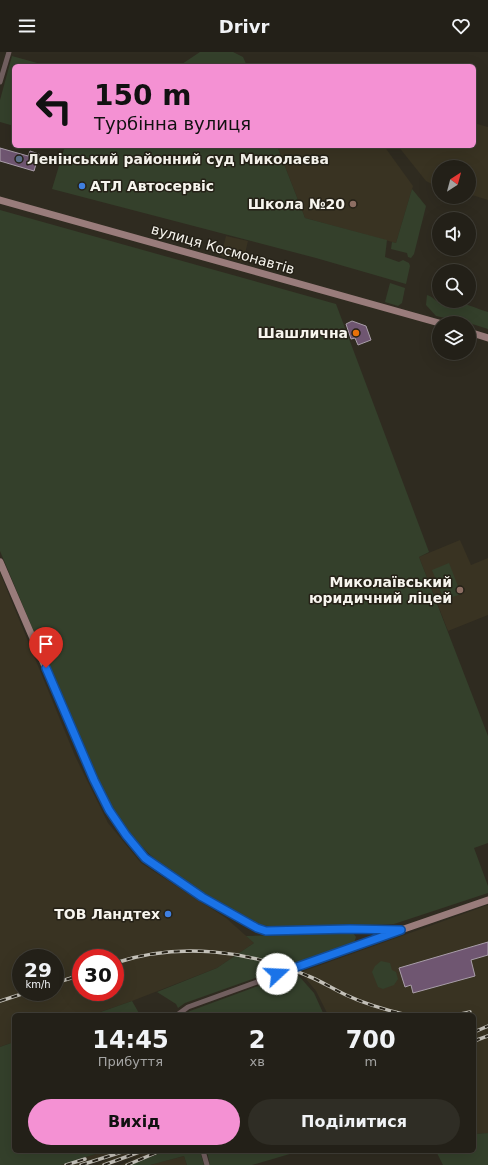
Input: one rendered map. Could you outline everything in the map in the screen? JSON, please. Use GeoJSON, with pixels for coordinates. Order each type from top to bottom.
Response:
{"type":"FeatureCollection","features":[{"type":"Feature","properties":{"kind":"street"},"geometry":{"type":"LineString","coordinates":[[0,82],[9,52]]}},
{"type":"Feature","properties":{"kind":"street","name":"вулиця Космонавтів"},"geometry":{"type":"LineString","coordinates":[[0,200],[432,321]]}},
{"type":"Feature","properties":{"kind":"street"},"geometry":{"type":"LineString","coordinates":[[476,334],[488,338]]}},
{"type":"Feature","properties":{"kind":"street"},"geometry":{"type":"LineString","coordinates":[[0,562],[97,786],[109,810],[126,835],[145,858],[202,897],[257,928],[266,931],[350,929],[401,930]]}},
{"type":"Feature","properties":{"kind":"street"},"geometry":{"type":"LineString","coordinates":[[180,1013],[188,1007],[488,900]]}},
{"type":"Feature","properties":{"kind":"street"},"geometry":{"type":"LineString","coordinates":[[204,1153],[207,1165]]}},
{"type":"Feature","properties":{"kind":"shaded area"},"geometry":{"type":"Polygon","coordinates":[[[476,124],[488,127],[488,200],[476,196],[476,160],[432,160],[432,184],[426,181],[400,148],[476,148],[476,124]]]}},
{"type":"Feature","properties":{"kind":"shaded area","name":"Школа №20"},"geometry":{"type":"Polygon","coordinates":[[[278,148],[385,148],[413,186],[396,243],[305,218],[278,148]]]}},
{"type":"Feature","properties":{"kind":"shaded area"},"geometry":{"type":"Polygon","coordinates":[[[226,236],[248,241],[243,262],[221,256],[226,236]]]}},
{"type":"Feature","properties":{"kind":"shaded area","name":"Миколаївський юридичний ліцей"},"geometry":{"type":"Polygon","coordinates":[[[460,540],[471,565],[488,558],[488,615],[448,631],[419,557],[460,540]]]}},
{"type":"Feature","properties":{"kind":"shaded area"},"geometry":{"type":"Polygon","coordinates":[[[0,573],[75,756],[108,823],[141,863],[226,918],[254,943],[217,968],[98,1013],[12,1013],[12,1043],[0,1047],[0,573]]]}},
{"type":"Feature","properties":{"kind":"shaded area"},"geometry":{"type":"Polygon","coordinates":[[[488,905],[488,1133],[476,1134],[476,1013],[327,1013],[316,991],[302,974],[304,971],[488,905]]]}},
{"type":"Feature","properties":{"kind":"shaded area"},"geometry":{"type":"Polygon","coordinates":[[[99,1153],[161,1153],[129,1165],[120,1165],[142,1155],[109,1165],[97,1165],[112,1157],[86,1165],[61,1165],[99,1153]]]}},
{"type":"Feature","properties":{"kind":"shaded area"},"geometry":{"type":"Polygon","coordinates":[[[184,1156],[187,1165],[150,1165],[157,1163],[184,1156]]]}},
{"type":"Feature","properties":{"kind":"green space"},"geometry":{"type":"Polygon","coordinates":[[[200,52],[233,52],[243,57],[246,64],[182,64],[200,52]]]}},
{"type":"Feature","properties":{"kind":"green space"},"geometry":{"type":"Polygon","coordinates":[[[12,56],[41,64],[12,64],[12,125],[0,122],[0,100],[12,56]]]}},
{"type":"Feature","properties":{"kind":"green space"},"geometry":{"type":"Polygon","coordinates":[[[64,148],[278,148],[305,218],[387,240],[385,257],[399,262],[403,260],[409,263],[410,266],[406,284],[316,258],[52,189],[64,148]]]}},
{"type":"Feature","properties":{"kind":"green space"},"geometry":{"type":"Polygon","coordinates":[[[412,189],[426,206],[414,254],[411,258],[408,257],[407,253],[391,249],[392,242],[396,243],[412,189]]]}},
{"type":"Feature","properties":{"kind":"green space"},"geometry":{"type":"Polygon","coordinates":[[[0,210],[336,304],[429,552],[419,557],[488,736],[488,843],[474,848],[488,886],[488,893],[394,924],[275,928],[259,924],[212,898],[182,879],[140,845],[122,822],[96,780],[0,551],[0,210]]]}},
{"type":"Feature","properties":{"kind":"green space"},"geometry":{"type":"Polygon","coordinates":[[[390,283],[405,288],[402,303],[398,306],[385,302],[390,283]]]}},
{"type":"Feature","properties":{"kind":"green space"},"geometry":{"type":"Polygon","coordinates":[[[427,295],[432,298],[432,308],[476,308],[488,312],[488,329],[476,325],[476,316],[436,316],[426,305],[427,295]]]}},
{"type":"Feature","properties":{"kind":"green space"},"geometry":{"type":"Polygon","coordinates":[[[449,563],[461,594],[444,600],[432,570],[449,563]]]}},
{"type":"Feature","properties":{"kind":"green space"},"geometry":{"type":"Polygon","coordinates":[[[353,933],[356,937],[354,943],[185,1003],[178,1008],[176,1004],[157,992],[217,968],[254,943],[246,936],[353,933]]]}},
{"type":"Feature","properties":{"kind":"green space"},"geometry":{"type":"Polygon","coordinates":[[[381,961],[390,963],[392,970],[396,972],[398,979],[394,985],[383,989],[378,987],[372,972],[375,966],[381,961]]]}},
{"type":"Feature","properties":{"kind":"green space"},"geometry":{"type":"Polygon","coordinates":[[[291,974],[298,975],[314,993],[323,1013],[186,1013],[291,974]]]}},
{"type":"Feature","properties":{"kind":"green space"},"geometry":{"type":"Polygon","coordinates":[[[132,1001],[139,1013],[98,1013],[132,1001]]]}},
{"type":"Feature","properties":{"kind":"green space"},"geometry":{"type":"Polygon","coordinates":[[[12,1043],[12,1153],[99,1153],[61,1165],[0,1165],[0,1047],[12,1043]]]}},
{"type":"Feature","properties":{"kind":"green space"},"geometry":{"type":"Polygon","coordinates":[[[488,1133],[488,1165],[443,1165],[437,1153],[476,1153],[476,1134],[488,1133]]]}},
{"type":"Feature","properties":{"kind":"green space"},"geometry":{"type":"Polygon","coordinates":[[[161,1153],[201,1153],[204,1165],[187,1165],[184,1156],[150,1165],[129,1165],[161,1153]]]}},
{"type":"Feature","properties":{"kind":"green space"},"geometry":{"type":"Polygon","coordinates":[[[207,1153],[293,1153],[252,1165],[210,1165],[207,1153]]]}},
{"type":"Feature","properties":{"kind":"building","name":"Ленінський районний суд Миколаєва"},"geometry":{"type":"Polygon","coordinates":[[[0,148],[28,156],[30,151],[39,154],[34,171],[0,161],[0,148]]]}},
{"type":"Feature","properties":{"kind":"building","name":"Шашлична"},"geometry":{"type":"Polygon","coordinates":[[[352,321],[366,326],[371,340],[358,345],[355,338],[351,339],[346,324],[352,321]]]}},
{"type":"Feature","properties":{"kind":"building"},"geometry":{"type":"Polygon","coordinates":[[[488,942],[488,955],[471,960],[475,976],[413,993],[411,985],[405,987],[399,968],[488,942]]]}},
{"type":"Feature","properties":{"kind":"railway"},"geometry":{"type":"LineString","coordinates":[[124,960],[139,956],[188,951],[237,955],[285,967],[313,978],[341,993],[383,1009],[399,1013]]}},
{"type":"Feature","properties":{"kind":"railway"},"geometry":{"type":"LineString","coordinates":[[64,980],[72,978]]}},
{"type":"Feature","properties":{"kind":"railway"},"geometry":{"type":"LineString","coordinates":[[0,1001],[12,997]]}},
{"type":"Feature","properties":{"kind":"railway"},"geometry":{"type":"LineString","coordinates":[[465,1013],[470,1012]]}},
{"type":"Feature","properties":{"kind":"railway"},"geometry":{"type":"LineString","coordinates":[[476,1031],[488,1026]]}},
{"type":"Feature","properties":{"kind":"railway"},"geometry":{"type":"LineString","coordinates":[[476,1040],[488,1036]]}},
{"type":"Feature","properties":{"kind":"railway"},"geometry":{"type":"LineString","coordinates":[[81,1165],[119,1153]]}},
{"type":"Feature","properties":{"kind":"railway"},"geometry":{"type":"LineString","coordinates":[[104,1165],[137,1153]]}},
{"type":"Feature","properties":{"kind":"railway"},"geometry":{"type":"LineString","coordinates":[[127,1165],[155,1153]]}},
{"type":"Feature","properties":{"kind":"railway"},"geometry":{"type":"LineString","coordinates":[[66,1165],[85,1159]]}},
{"type":"Feature","properties":{"kind":"place","name":"Ленінський районний суд Миколаєва"},"geometry":{"type":"Point","coordinates":[19,159]}},
{"type":"Feature","properties":{"kind":"place","name":"АТЛ Автосервіс"},"geometry":{"type":"Point","coordinates":[82,186]}},
{"type":"Feature","properties":{"kind":"place","name":"Школа №20"},"geometry":{"type":"Point","coordinates":[353,204]}},
{"type":"Feature","properties":{"kind":"place","name":"Шашлична"},"geometry":{"type":"Point","coordinates":[356,333]}},
{"type":"Feature","properties":{"kind":"place","name":"Миколаївський юридичний ліцей"},"geometry":{"type":"Point","coordinates":[460,590]}},
{"type":"Feature","properties":{"kind":"place","name":"ТОВ Ландтех"},"geometry":{"type":"Point","coordinates":[168,914]}},
{"type":"Feature","properties":{"kind":"route"},"geometry":{"type":"LineString","coordinates":[[46,668],[94,780],[109,810],[126,835],[145,858],[202,897],[257,928],[266,931],[350,929],[401,930],[277,974]]}}]}
